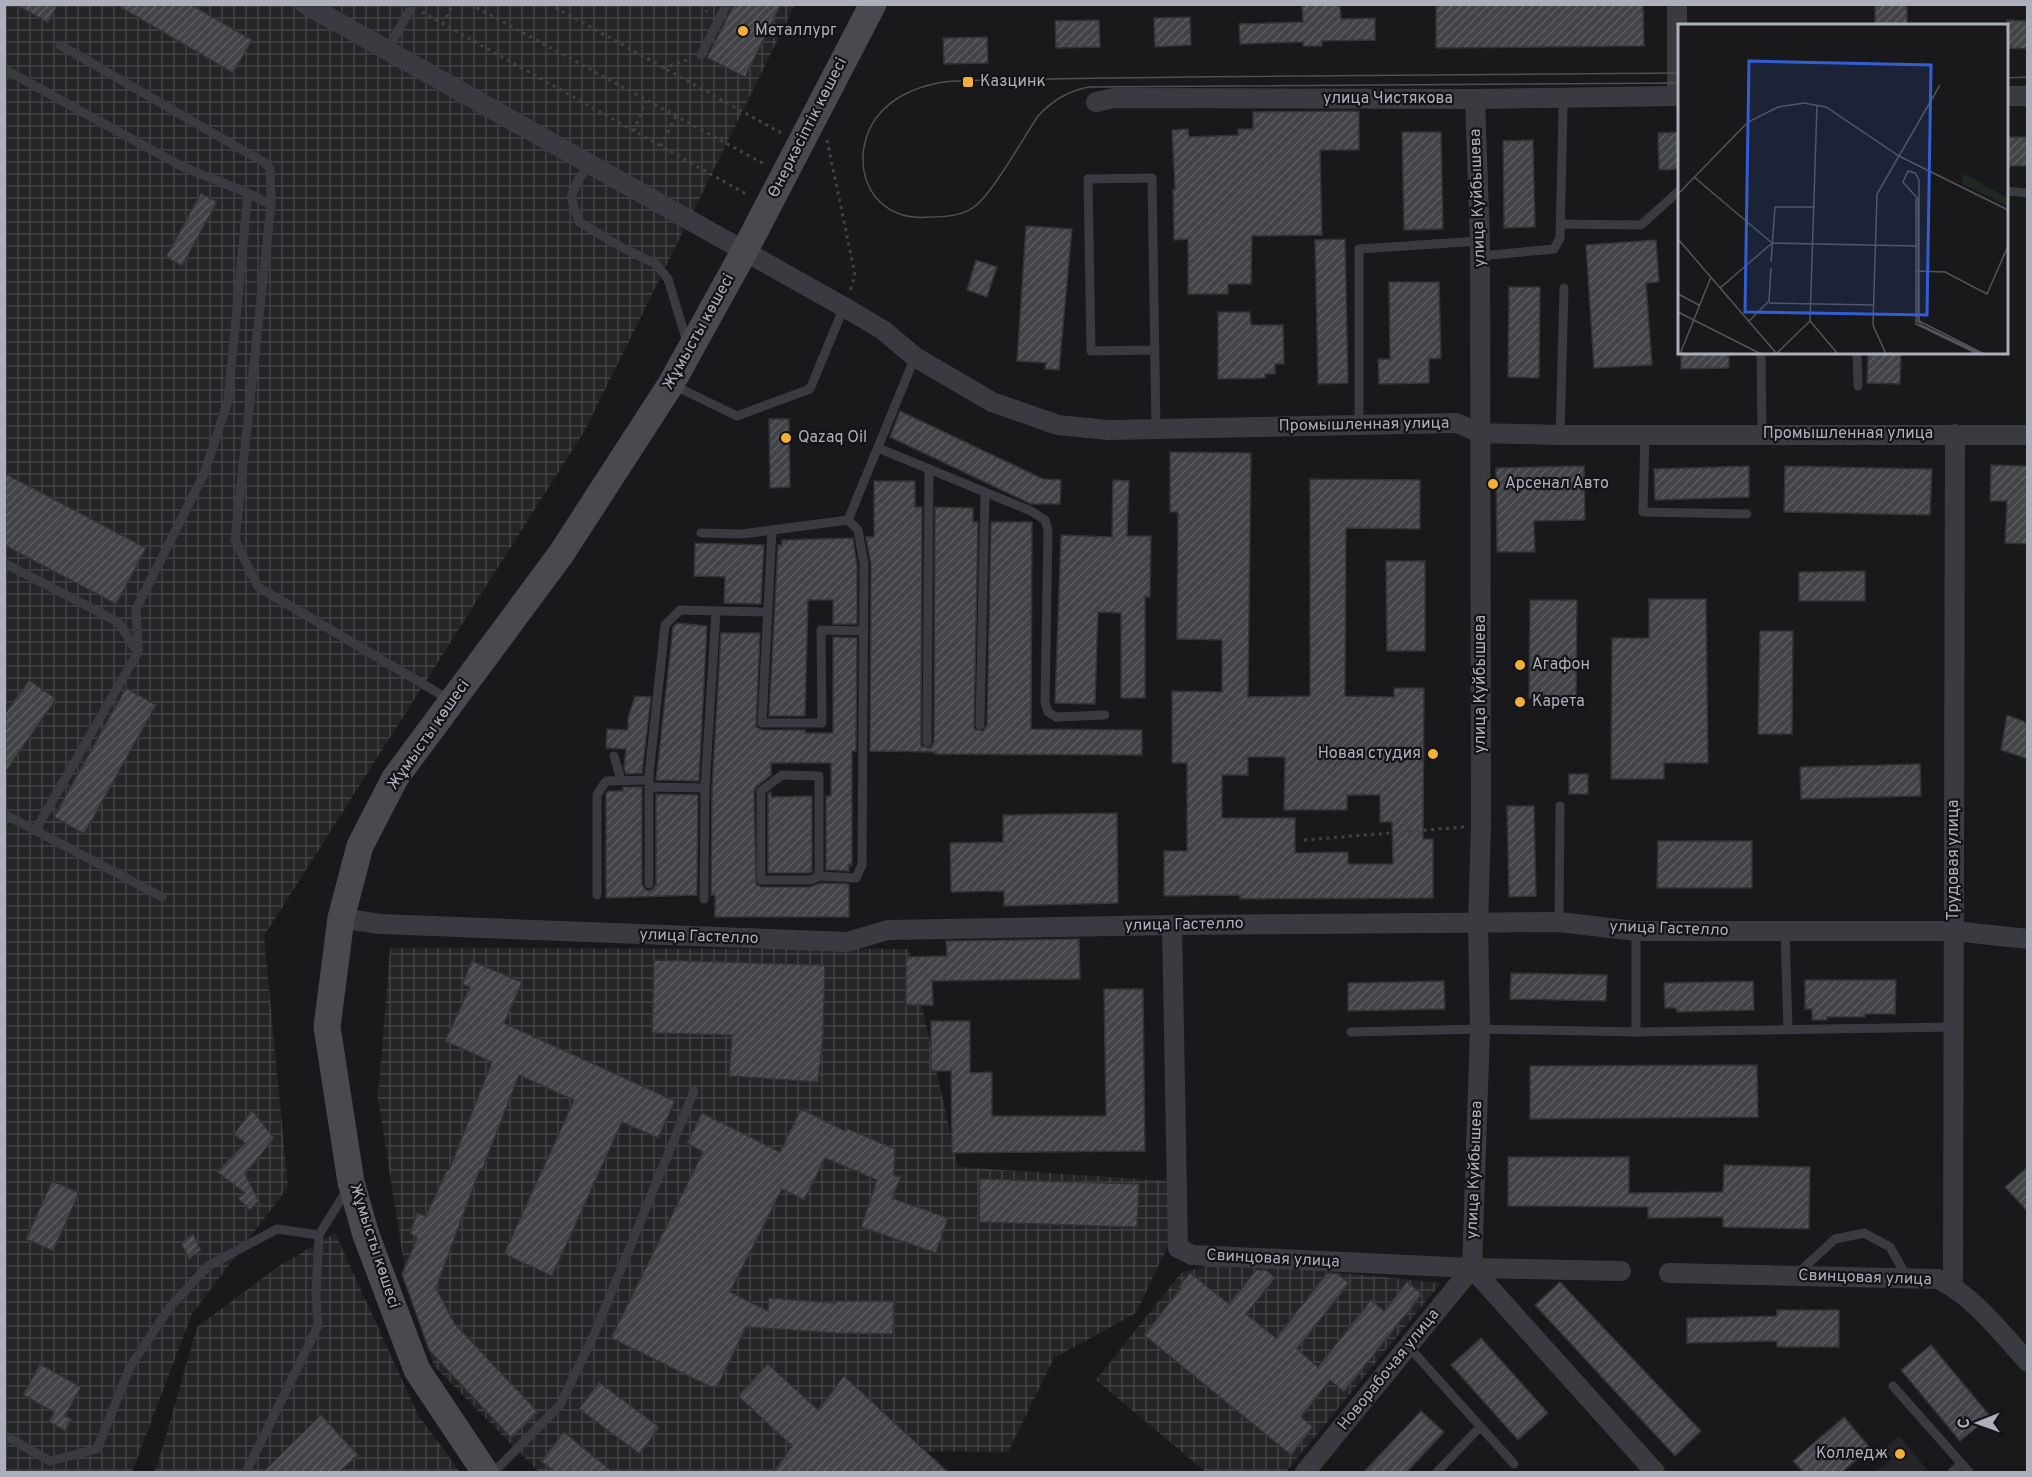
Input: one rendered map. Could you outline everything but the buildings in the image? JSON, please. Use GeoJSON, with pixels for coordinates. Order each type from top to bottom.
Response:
{"type":"FeatureCollection","features":[{"type":"Feature","properties":{"kind":"main road","name":"Өнеркәсіптік көшесі"},"geometry":{"type":"LineString","coordinates":[[744,252],[870,5]]}},
{"type":"Feature","properties":{"kind":"main road","name":"Жұмысты көшесі"},"geometry":{"type":"LineString","coordinates":[[485,1473],[417,1370],[366,1235],[351,1182],[327,1027],[341,918],[360,846],[395,778],[561,554],[671,384],[744,252]]}},
{"type":"Feature","properties":{"kind":"street","name":"Промышленная улица"},"geometry":{"type":"LineString","coordinates":[[305,4],[844,307],[883,330],[915,357],[992,402],[1058,424],[1108,430],[1456,423],[1481,433],[1560,435],[2028,435]]}},
{"type":"Feature","properties":{"kind":"street"},"geometry":{"type":"LineString","coordinates":[[1677,4],[1678,96]]}},
{"type":"Feature","properties":{"kind":"street","name":"улица Чистякова"},"geometry":{"type":"LineString","coordinates":[[1096,102],[1114,98],[1475,99],[1678,96]]}},
{"type":"Feature","properties":{"kind":"street"},"geometry":{"type":"LineString","coordinates":[[2008,96],[2028,96]]}},
{"type":"Feature","properties":{"kind":"street","name":"улица Куйбышева"},"geometry":{"type":"LineString","coordinates":[[1472,1268],[1480,1029],[1478,923],[1481,826],[1480,248],[1475,99]]}},
{"type":"Feature","properties":{"kind":"street","name":"Трудовая улица"},"geometry":{"type":"LineString","coordinates":[[1953,1287],[1955,434]]}},
{"type":"Feature","properties":{"kind":"street","name":"улица Гастелло"},"geometry":{"type":"LineString","coordinates":[[341,918],[392,924],[847,942],[888,930],[1559,922],[1636,931],[1954,931],[2028,939]]}},
{"type":"Feature","properties":{"kind":"street","name":"Свинцовая улица"},"geometry":{"type":"LineString","coordinates":[[1172,925],[1178,1248],[1192,1255],[1472,1268],[1621,1271]]}},
{"type":"Feature","properties":{"kind":"street"},"geometry":{"type":"LineString","coordinates":[[1472,1268],[1655,1473]]}},
{"type":"Feature","properties":{"kind":"street","name":"Новорабочая улица"},"geometry":{"type":"LineString","coordinates":[[1305,1473],[1472,1268]]}},
{"type":"Feature","properties":{"kind":"street","name":"Свинцовая улица"},"geometry":{"type":"LineString","coordinates":[[1669,1273],[1938,1280],[1953,1287],[1982,1312],[2028,1362]]}},
{"type":"Feature","properties":{"kind":"lane"},"geometry":{"type":"LineString","coordinates":[[701,55],[727,4]]}},
{"type":"Feature","properties":{"kind":"lane"},"geometry":{"type":"LineString","coordinates":[[387,51],[412,5]]}},
{"type":"Feature","properties":{"kind":"lane"},"geometry":{"type":"LineString","coordinates":[[60,45],[265,163],[270,170],[271,205],[234,540],[258,587],[452,702]]}},
{"type":"Feature","properties":{"kind":"lane"},"geometry":{"type":"LineString","coordinates":[[4,69],[183,167],[248,193],[271,205]]}},
{"type":"Feature","properties":{"kind":"lane"},"geometry":{"type":"LineString","coordinates":[[1359,425],[1359,249],[1554,249],[1560,238],[1561,224],[1563,109]]}},
{"type":"Feature","properties":{"kind":"lane"},"geometry":{"type":"LineString","coordinates":[[590,165],[578,180],[571,197],[579,222],[621,247],[656,264],[668,279],[690,350]]}},
{"type":"Feature","properties":{"kind":"lane"},"geometry":{"type":"LineString","coordinates":[[1155,350],[1091,351],[1088,179],[1152,178],[1155,350],[1156,428]]}},
{"type":"Feature","properties":{"kind":"lane"},"geometry":{"type":"LineString","coordinates":[[2008,191],[2028,193]]}},
{"type":"Feature","properties":{"kind":"lane"},"geometry":{"type":"LineString","coordinates":[[1561,224],[1641,225],[1678,192]]}},
{"type":"Feature","properties":{"kind":"lane"},"geometry":{"type":"LineString","coordinates":[[36,830],[138,652],[136,609],[204,474],[228,401],[248,193]]}},
{"type":"Feature","properties":{"kind":"lane"},"geometry":{"type":"LineString","coordinates":[[1560,435],[1564,288]]}},
{"type":"Feature","properties":{"kind":"lane"},"geometry":{"type":"LineString","coordinates":[[671,384],[737,416],[810,389],[844,307]]}},
{"type":"Feature","properties":{"kind":"lane"},"geometry":{"type":"LineString","coordinates":[[1761,354],[1762,434]]}},
{"type":"Feature","properties":{"kind":"lane"},"geometry":{"type":"LineString","coordinates":[[1857,354],[1858,386]]}},
{"type":"Feature","properties":{"kind":"lane"},"geometry":{"type":"LineString","coordinates":[[848,520],[915,357]]}},
{"type":"Feature","properties":{"kind":"lane"},"geometry":{"type":"LineString","coordinates":[[1645,434],[1643,512],[1747,514]]}},
{"type":"Feature","properties":{"kind":"lane"},"geometry":{"type":"LineString","coordinates":[[878,448],[1031,511],[1045,520],[1048,530],[1045,702],[1048,712],[1056,717],[1105,715]]}},
{"type":"Feature","properties":{"kind":"lane"},"geometry":{"type":"LineString","coordinates":[[927,742],[930,469]]}},
{"type":"Feature","properties":{"kind":"lane"},"geometry":{"type":"LineString","coordinates":[[980,725],[985,493]]}},
{"type":"Feature","properties":{"kind":"lane"},"geometry":{"type":"LineString","coordinates":[[701,533],[742,534],[848,520]]}},
{"type":"Feature","properties":{"kind":"lane"},"geometry":{"type":"LineString","coordinates":[[819,876],[819,776],[782,775],[761,791],[761,880],[811,880],[819,876],[856,878],[862,865],[864,564],[858,530],[848,520]]}},
{"type":"Feature","properties":{"kind":"lane"},"geometry":{"type":"LineString","coordinates":[[772,530],[762,723],[822,723],[821,630],[864,631]]}},
{"type":"Feature","properties":{"kind":"lane"},"geometry":{"type":"LineString","coordinates":[[4,563],[118,622],[138,652]]}},
{"type":"Feature","properties":{"kind":"lane"},"geometry":{"type":"LineString","coordinates":[[649,884],[649,784],[665,625],[680,610],[767,612]]}},
{"type":"Feature","properties":{"kind":"lane"},"geometry":{"type":"LineString","coordinates":[[704,899],[705,788],[716,611]]}},
{"type":"Feature","properties":{"kind":"lane"},"geometry":{"type":"LineString","coordinates":[[614,756],[621,780]]}},
{"type":"Feature","properties":{"kind":"lane"},"geometry":{"type":"LineString","coordinates":[[597,895],[597,795],[606,781],[621,780],[705,788]]}},
{"type":"Feature","properties":{"kind":"lane"},"geometry":{"type":"LineString","coordinates":[[1559,922],[1560,806]]}},
{"type":"Feature","properties":{"kind":"lane"},"geometry":{"type":"LineString","coordinates":[[4,814],[162,897]]}},
{"type":"Feature","properties":{"kind":"lane"},"geometry":{"type":"LineString","coordinates":[[1636,931],[1636,1032]]}},
{"type":"Feature","properties":{"kind":"lane"},"geometry":{"type":"LineString","coordinates":[[1785,931],[1788,1030]]}},
{"type":"Feature","properties":{"kind":"lane"},"geometry":{"type":"LineString","coordinates":[[1352,1032],[1480,1029],[1636,1032],[1954,1027]]}},
{"type":"Feature","properties":{"kind":"lane"},"geometry":{"type":"LineString","coordinates":[[494,1473],[560,1405],[593,1337],[694,1091]]}},
{"type":"Feature","properties":{"kind":"lane"},"geometry":{"type":"LineString","coordinates":[[246,1473],[318,1326],[316,1295],[319,1235],[351,1182]]}},
{"type":"Feature","properties":{"kind":"lane"},"geometry":{"type":"LineString","coordinates":[[4,1435],[50,1461],[97,1449],[130,1367],[169,1308],[208,1266],[277,1229],[319,1235]]}},
{"type":"Feature","properties":{"kind":"lane"},"geometry":{"type":"LineString","coordinates":[[1795,1276],[1835,1239],[1864,1233],[1890,1247],[1908,1279]]}},
{"type":"Feature","properties":{"kind":"lane"},"geometry":{"type":"LineString","coordinates":[[1408,1346],[1514,1464]]}},
{"type":"Feature","properties":{"kind":"lane"},"geometry":{"type":"LineString","coordinates":[[1893,1386],[1969,1473]]}},
{"type":"Feature","properties":{"kind":"lane"},"geometry":{"type":"LineString","coordinates":[[1437,1473],[1480,1427]]}},
{"type":"Feature","properties":{"kind":"lane"},"geometry":{"type":"LineString","coordinates":[[1952,1473],[1961,1464]]}},
{"type":"Feature","properties":{"kind":"path"},"geometry":{"type":"LineString","coordinates":[[443,24],[453,4]]}},
{"type":"Feature","properties":{"kind":"path"},"geometry":{"type":"LineString","coordinates":[[470,4],[784,175]]}},
{"type":"Feature","properties":{"kind":"path"},"geometry":{"type":"LineString","coordinates":[[549,4],[800,144]]}},
{"type":"Feature","properties":{"kind":"path"},"geometry":{"type":"LineString","coordinates":[[412,5],[768,206]]}},
{"type":"Feature","properties":{"kind":"path"},"geometry":{"type":"LineString","coordinates":[[663,68],[701,55]]}},
{"type":"Feature","properties":{"kind":"path"},"geometry":{"type":"LineString","coordinates":[[634,131],[646,100]]}},
{"type":"Feature","properties":{"kind":"path"},"geometry":{"type":"LineString","coordinates":[[661,146],[676,116]]}},
{"type":"Feature","properties":{"kind":"path"},"geometry":{"type":"LineString","coordinates":[[827,139],[855,275],[844,307]]}},
{"type":"Feature","properties":{"kind":"path"},"geometry":{"type":"LineString","coordinates":[[1304,840],[1481,826]]}},
{"type":"Feature","properties":{"kind":"shaded area"},"geometry":{"type":"Polygon","coordinates":[[[5,5],[795,5],[585,430],[264,936],[288,1187],[192,1314],[132,1472],[5,1472],[5,5]]]}},
{"type":"Feature","properties":{"kind":"shaded area"},"geometry":{"type":"Polygon","coordinates":[[[390,948],[909,949],[958,1167],[1169,1181],[1172,1237],[1136,1313],[1054,1358],[1008,1452],[907,1451],[891,1472],[539,1472],[434,1366],[406,1277],[378,1098],[390,948]]]}},
{"type":"Feature","properties":{"kind":"shaded area"},"geometry":{"type":"Polygon","coordinates":[[[335,1233],[418,1415],[460,1472],[154,1472],[197,1327],[279,1266],[335,1233]]]}},
{"type":"Feature","properties":{"kind":"shaded area"},"geometry":{"type":"Polygon","coordinates":[[[1213,1264],[1263,1265],[1441,1283],[1286,1472],[1206,1472],[1096,1380],[1181,1273],[1213,1264]]]}},
{"type":"Feature","properties":{"kind":"shaded area","name":"Колледж"},"geometry":{"type":"Polygon","coordinates":[[[1899,1436],[1929,1472],[1875,1472],[1892,1459],[1884,1449],[1899,1436]]]}},
{"type":"Feature","properties":{"kind":"tram line"},"geometry":{"type":"LineString","coordinates":[[1678,73],[1185,77],[947,82],[912,91],[896,99],[882,111],[869,130],[863,157],[864,171],[875,196],[884,206],[897,213],[922,217],[959,214],[974,207],[982,200],[1044,110],[1068,94],[1089,87],[1678,83]]}},
{"type":"Feature","properties":{"kind":"tram line"},"geometry":{"type":"LineString","coordinates":[[2008,78],[2028,77]]}},
{"type":"Feature","properties":{"kind":"place","name":"Металлург"},"geometry":{"type":"Point","coordinates":[743,31]}},
{"type":"Feature","properties":{"kind":"place","name":"Казцинк"},"geometry":{"type":"Point","coordinates":[968,82]}},
{"type":"Feature","properties":{"kind":"place","name":"Qazaq Oil"},"geometry":{"type":"Point","coordinates":[786,438]}},
{"type":"Feature","properties":{"kind":"place","name":"Арсенал Авто"},"geometry":{"type":"Point","coordinates":[1493,484]}},
{"type":"Feature","properties":{"kind":"place","name":"Агафон"},"geometry":{"type":"Point","coordinates":[1520,665]}},
{"type":"Feature","properties":{"kind":"place","name":"Карета"},"geometry":{"type":"Point","coordinates":[1520,702]}},
{"type":"Feature","properties":{"kind":"place","name":"Новая студия"},"geometry":{"type":"Point","coordinates":[1433,754]}},
{"type":"Feature","properties":{"kind":"place","name":"Колледж"},"geometry":{"type":"Point","coordinates":[1900,1454]}}]}
